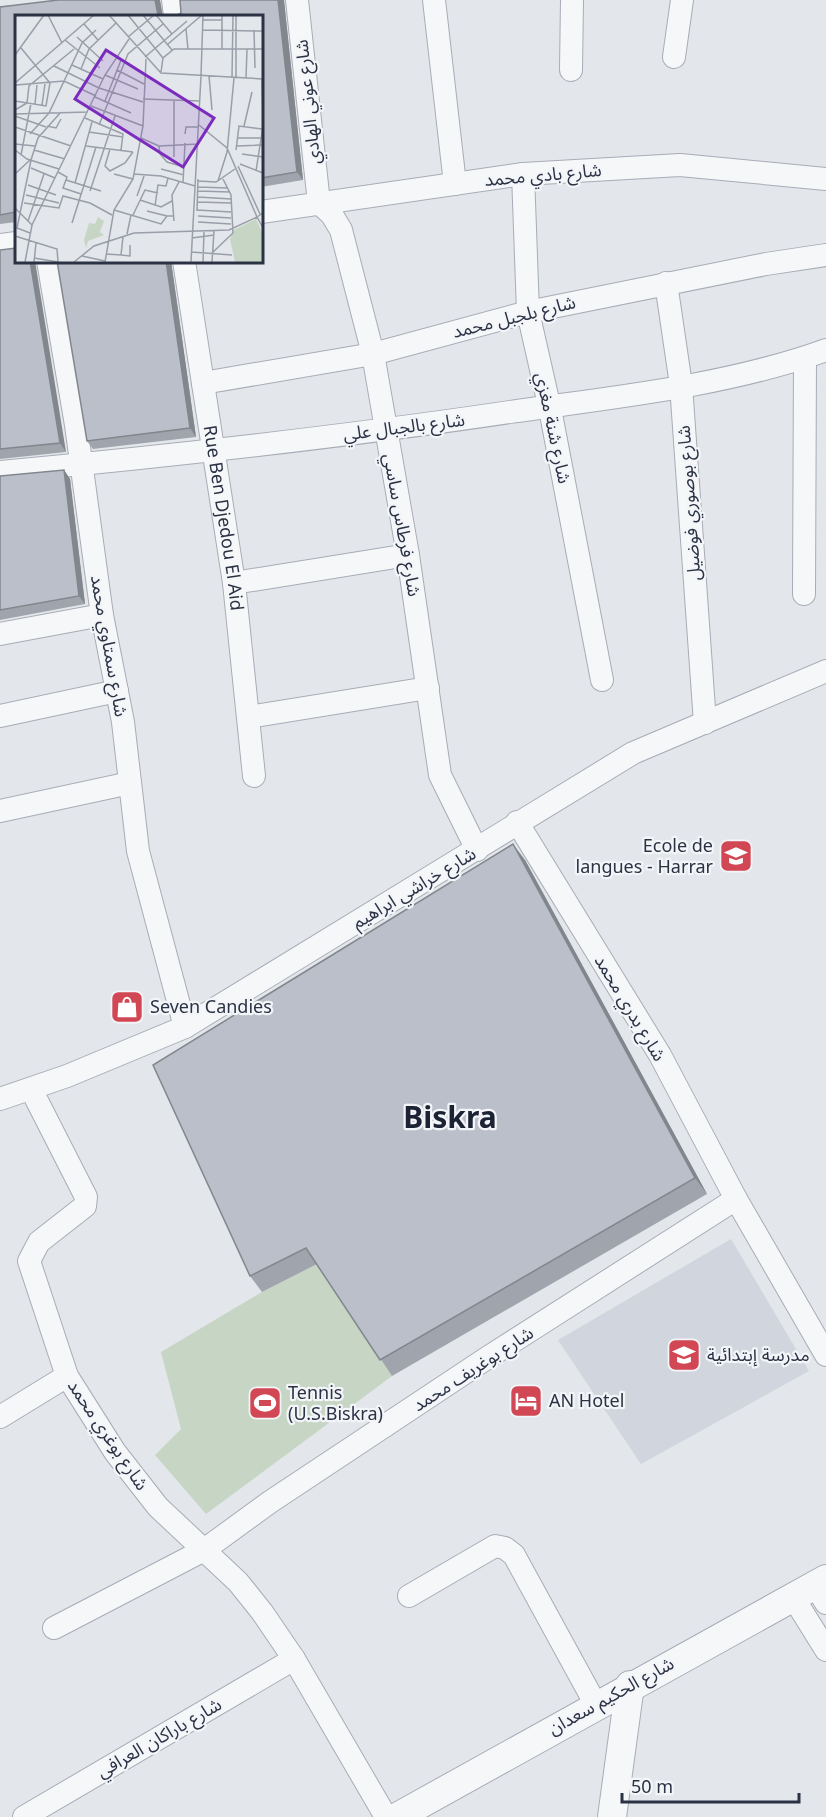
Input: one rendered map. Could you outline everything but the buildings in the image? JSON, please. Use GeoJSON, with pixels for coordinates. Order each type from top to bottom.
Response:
{"type":"FeatureCollection","features":[{"type":"Feature","properties":{"kind":"street"},"geometry":{"type":"LineString","coordinates":[[173,0],[175,15]]}},
{"type":"Feature","properties":{"kind":"street","name":"شارع عوني الهادي"},"geometry":{"type":"LineString","coordinates":[[297,0],[319,203]]}},
{"type":"Feature","properties":{"kind":"street"},"geometry":{"type":"LineString","coordinates":[[434,0],[455,184]]}},
{"type":"Feature","properties":{"kind":"street"},"geometry":{"type":"LineString","coordinates":[[571,70],[572,0]]}},
{"type":"Feature","properties":{"kind":"street"},"geometry":{"type":"LineString","coordinates":[[674,57],[682,0]]}},
{"type":"Feature","properties":{"kind":"street","name":"شارع بادي محمد"},"geometry":{"type":"LineString","coordinates":[[262,212],[523,174],[680,165],[826,179]]}},
{"type":"Feature","properties":{"kind":"street","name":"شارع شنة مغزي"},"geometry":{"type":"LineString","coordinates":[[523,174],[528,312],[550,409],[602,680]]}},
{"type":"Feature","properties":{"kind":"street","name":"شارع فرطاس ساسي"},"geometry":{"type":"LineString","coordinates":[[319,203],[332,215],[341,230],[373,354],[408,555],[440,775],[477,850]]}},
{"type":"Feature","properties":{"kind":"street"},"geometry":{"type":"LineString","coordinates":[[0,245],[15,243]]}},
{"type":"Feature","properties":{"kind":"street","name":"شارع بلجبل محمد"},"geometry":{"type":"LineString","coordinates":[[203,383],[373,354],[528,312],[666,283],[826,255]]}},
{"type":"Feature","properties":{"kind":"street","name":"شارع سمتاوي محمد"},"geometry":{"type":"LineString","coordinates":[[48,262],[82,465],[102,615],[117,691],[138,851],[185,1027]]}},
{"type":"Feature","properties":{"kind":"street","name":"Rue Ben Djedou El Aid"},"geometry":{"type":"LineString","coordinates":[[184,262],[211,450],[234,583],[254,776]]}},
{"type":"Feature","properties":{"kind":"street","name":"شارع بوصوري فوضيل"},"geometry":{"type":"LineString","coordinates":[[666,283],[681,385],[705,723]]}},
{"type":"Feature","properties":{"kind":"street"},"geometry":{"type":"LineString","coordinates":[[804,594],[815,354]]}},
{"type":"Feature","properties":{"kind":"street","name":"شارع بالجبال علي"},"geometry":{"type":"LineString","coordinates":[[0,472],[82,465],[550,409],[757,373],[815,354]]}},
{"type":"Feature","properties":{"kind":"street"},"geometry":{"type":"LineString","coordinates":[[234,583],[408,555]]}},
{"type":"Feature","properties":{"kind":"street"},"geometry":{"type":"LineString","coordinates":[[0,634],[102,615]]}},
{"type":"Feature","properties":{"kind":"street","name":"شارع خراشي ابراهيم"},"geometry":{"type":"LineString","coordinates":[[0,1100],[185,1027],[633,753],[801,684],[826,671]]}},
{"type":"Feature","properties":{"kind":"street"},"geometry":{"type":"LineString","coordinates":[[249,717],[428,688]]}},
{"type":"Feature","properties":{"kind":"street"},"geometry":{"type":"LineString","coordinates":[[0,716],[117,691]]}},
{"type":"Feature","properties":{"kind":"street"},"geometry":{"type":"LineString","coordinates":[[0,811],[130,783]]}},
{"type":"Feature","properties":{"kind":"street","name":"شارع بدري محمد"},"geometry":{"type":"LineString","coordinates":[[517,822],[660,1055],[736,1199],[826,1355]]}},
{"type":"Feature","properties":{"kind":"street","name":"شارع بوغري محمد"},"geometry":{"type":"LineString","coordinates":[[31,1089],[86,1197],[85,1206],[39,1242],[29,1261],[67,1376],[129,1470],[158,1507],[238,1582],[294,1659],[386,1817]]}},
{"type":"Feature","properties":{"kind":"street","name":"شارع بوغريف محمد"},"geometry":{"type":"LineString","coordinates":[[54,1628],[204,1550],[270,1502],[468,1371],[736,1199]]}},
{"type":"Feature","properties":{"kind":"street"},"geometry":{"type":"LineString","coordinates":[[0,1417],[67,1376]]}},
{"type":"Feature","properties":{"kind":"street"},"geometry":{"type":"LineString","coordinates":[[409,1596],[495,1546],[505,1548],[514,1555],[596,1705]]}},
{"type":"Feature","properties":{"kind":"street"},"geometry":{"type":"LineString","coordinates":[[815,1591],[826,1650]]}},
{"type":"Feature","properties":{"kind":"street","name":"شارع الحكيم سعدان"},"geometry":{"type":"LineString","coordinates":[[397,1817],[630,1685],[815,1591]]}},
{"type":"Feature","properties":{"kind":"street","name":"شارع باراكان العرافي"},"geometry":{"type":"LineString","coordinates":[[24,1817],[294,1659]]}},
{"type":"Feature","properties":{"kind":"street"},"geometry":{"type":"LineString","coordinates":[[612,1817],[630,1685]]}},
{"type":"Feature","properties":{"kind":"shaded area","name":"مدرسة إبتدائية"},"geometry":{"type":"Polygon","coordinates":[[[731,1239],[809,1371],[641,1464],[558,1340],[731,1239]]]}},
{"type":"Feature","properties":{"kind":"green space","name":"Tennis (U.S.Biskra)"},"geometry":{"type":"Polygon","coordinates":[[[317,1264],[392,1376],[206,1514],[155,1455],[181,1429],[161,1352],[262,1292],[317,1264]]]}},
{"type":"Feature","properties":{"kind":"place","name":"Ecole de langues - Harrar"},"geometry":{"type":"Point","coordinates":[736,856]}},
{"type":"Feature","properties":{"kind":"place","name":"Seven Candies"},"geometry":{"type":"Point","coordinates":[127,1007]}},
{"type":"Feature","properties":{"kind":"place","name":"مدرسة إبتدائية"},"geometry":{"type":"Point","coordinates":[684,1355]}},
{"type":"Feature","properties":{"kind":"place","name":"AN Hotel"},"geometry":{"type":"Point","coordinates":[526,1401]}},
{"type":"Feature","properties":{"kind":"place","name":"Tennis (U.S.Biskra)"},"geometry":{"type":"Point","coordinates":[265,1403]}},
{"type":"Feature","properties":{"kind":"district","name":"Biskra"},"geometry":{"type":"Point","coordinates":[450,1118]}}]}
